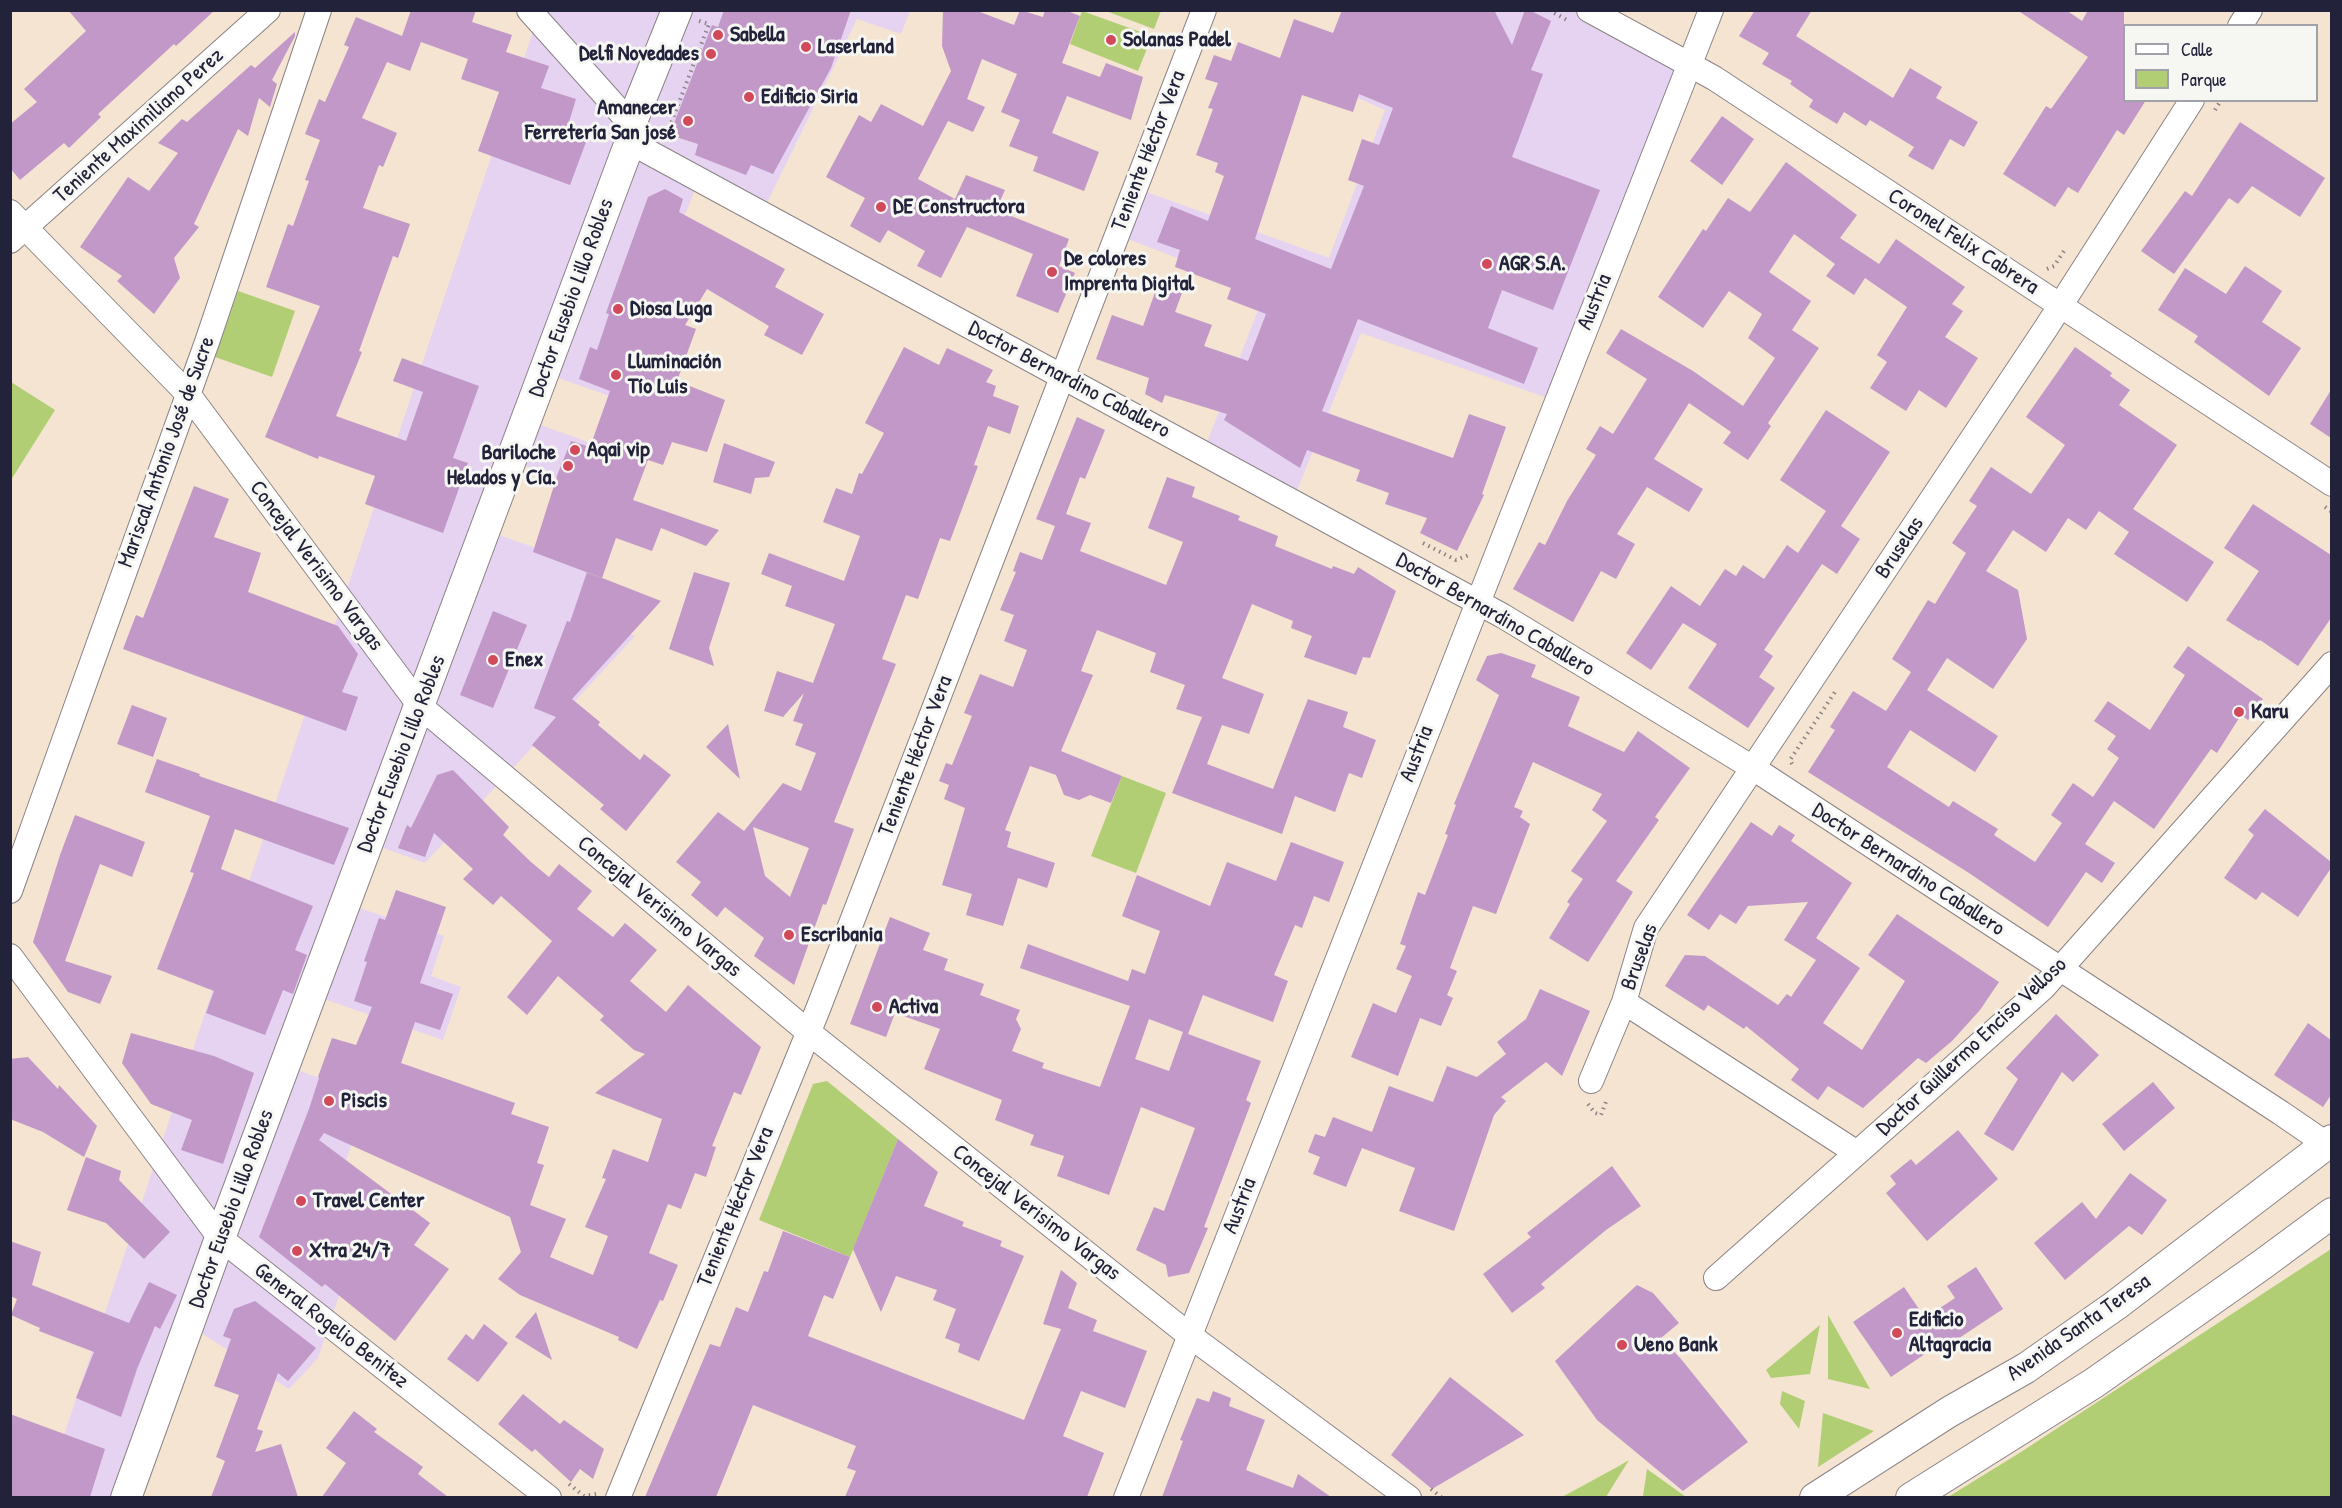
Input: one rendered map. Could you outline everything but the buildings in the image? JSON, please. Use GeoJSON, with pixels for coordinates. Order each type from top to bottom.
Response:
{"type":"FeatureCollection","features":[{"type":"Feature","properties":{"kind":"main road","name":"Doctor Eusebio Lillo Robles"},"geometry":{"type":"LineString","coordinates":[[126,1497],[631,133],[686,15]]}},
{"type":"Feature","properties":{"kind":"main road","name":"Avenida Santa Teresa"},"geometry":{"type":"LineString","coordinates":[[1815,1497],[2026,1368],[2116,1305],[2330,1144]]}},
{"type":"Feature","properties":{"kind":"main road"},"geometry":{"type":"LineString","coordinates":[[1911,1497],[2094,1383],[2263,1264],[2331,1213]]}},
{"type":"Feature","properties":{"kind":"street","name":"Teniente Maximiliano Perez"},"geometry":{"type":"LineString","coordinates":[[15,227],[268,10]]}},
{"type":"Feature","properties":{"kind":"street","name":"Mariscal Antonio José de Sucre"},"geometry":{"type":"LineString","coordinates":[[10,891],[188,394],[319,10]]}},
{"type":"Feature","properties":{"kind":"street","name":"Doctor Bernardino Caballero"},"geometry":{"type":"LineString","coordinates":[[529,10],[631,133],[1063,377],[1477,602],[1753,768],[2330,1144]]}},
{"type":"Feature","properties":{"kind":"street","name":"Teniente Héctor Vera"},"geometry":{"type":"LineString","coordinates":[[609,1490],[807,1031],[1204,10]]}},
{"type":"Feature","properties":{"kind":"street","name":"Austria"},"geometry":{"type":"LineString","coordinates":[[1126,1497],[1711,10]]}},
{"type":"Feature","properties":{"kind":"street"},"geometry":{"type":"LineString","coordinates":[[2241,24],[2250,10]]}},
{"type":"Feature","properties":{"kind":"street","name":"Coronel Felix Cabrera"},"geometry":{"type":"LineString","coordinates":[[1579,16],[1689,64],[1724,85],[2331,484]]}},
{"type":"Feature","properties":{"kind":"street","name":"Bruselas"},"geometry":{"type":"LineString","coordinates":[[1591,1081],[1624,1002],[1646,928],[2060,305],[2191,102]]}},
{"type":"Feature","properties":{"kind":"street","name":"Concejal Verisimo Vargas"},"geometry":{"type":"LineString","coordinates":[[15,227],[188,394],[420,706],[807,1031],[1189,1335],[1418,1491]]}},
{"type":"Feature","properties":{"kind":"street","name":"Doctor Guillermo Enciso Velloso"},"geometry":{"type":"LineString","coordinates":[[1716,1278],[2043,988],[2331,664]]}},
{"type":"Feature","properties":{"kind":"street","name":"General Rogelio Benitez"},"geometry":{"type":"LineString","coordinates":[[10,956],[220,1238],[557,1490]]}},
{"type":"Feature","properties":{"kind":"street","name":"Bruselas"},"geometry":{"type":"LineString","coordinates":[[1624,1002],[1857,1153]]}},
{"type":"Feature","properties":{"kind":"path"},"geometry":{"type":"LineString","coordinates":[[1549,10],[1579,16]]}},
{"type":"Feature","properties":{"kind":"path"},"geometry":{"type":"LineString","coordinates":[[677,142],[670,126],[709,24],[686,15]]}},
{"type":"Feature","properties":{"kind":"path"},"geometry":{"type":"LineString","coordinates":[[1414,538],[1456,560],[1469,556],[1473,545]]}},
{"type":"Feature","properties":{"kind":"path"},"geometry":{"type":"LineString","coordinates":[[557,1490],[584,1497],[609,1490]]}},
{"type":"Feature","properties":{"kind":"path"},"geometry":{"type":"LineString","coordinates":[[1418,1491],[1442,1497]]}},
{"type":"Feature","properties":{"kind":"shaded area"},"geometry":{"type":"Polygon","coordinates":[[[540,11],[910,11],[901,34],[857,19],[759,219],[696,187],[628,357],[645,408],[552,376],[535,423],[602,447],[584,487],[517,463],[493,533],[596,569],[579,616],[635,636],[425,863],[378,846],[353,906],[444,936],[431,976],[461,987],[443,1040],[318,997],[292,1068],[368,1096],[332,1202],[366,1215],[318,1358],[289,1389],[198,1331],[135,1497],[43,1498],[540,11]]]}},
{"type":"Feature","properties":{"kind":"shaded area"},"geometry":{"type":"Polygon","coordinates":[[[1382,11],[1574,11],[1679,68],[1548,398],[1361,333],[1295,495],[1206,445],[1265,292],[1123,237],[1141,190],[1329,258],[1385,110],[1349,94],[1382,11]]]}},
{"type":"Feature","properties":{"kind":"green space","name":"Solanas Padel"},"geometry":{"type":"Polygon","coordinates":[[[1082,11],[1152,36],[1138,71],[1070,44],[1082,11]]]}},
{"type":"Feature","properties":{"kind":"green space","name":"Solanas Padel"},"geometry":{"type":"Polygon","coordinates":[[[1106,11],[1161,11],[1154,29],[1106,11]]]}},
{"type":"Feature","properties":{"kind":"green space"},"geometry":{"type":"Polygon","coordinates":[[[238,291],[295,311],[272,377],[215,357],[238,291]]]}},
{"type":"Feature","properties":{"kind":"green space"},"geometry":{"type":"Polygon","coordinates":[[[11,382],[55,410],[11,480],[11,382]]]}},
{"type":"Feature","properties":{"kind":"green space"},"geometry":{"type":"Polygon","coordinates":[[[1122,776],[1166,793],[1136,873],[1091,856],[1122,776]]]}},
{"type":"Feature","properties":{"kind":"green space"},"geometry":{"type":"Polygon","coordinates":[[[827,1081],[898,1139],[850,1257],[759,1220],[813,1084],[827,1081]]]}},
{"type":"Feature","properties":{"kind":"green space"},"geometry":{"type":"Polygon","coordinates":[[[2331,1249],[2331,1497],[1948,1497],[2021,1452],[2331,1249]]]}},
{"type":"Feature","properties":{"kind":"green space"},"geometry":{"type":"Polygon","coordinates":[[[1828,1315],[1870,1389],[1828,1379],[1828,1315]]]}},
{"type":"Feature","properties":{"kind":"green space"},"geometry":{"type":"Polygon","coordinates":[[[1820,1325],[1810,1374],[1771,1378],[1766,1370],[1820,1325]]]}},
{"type":"Feature","properties":{"kind":"green space"},"geometry":{"type":"Polygon","coordinates":[[[1782,1391],[1805,1401],[1799,1429],[1780,1404],[1782,1391]]]}},
{"type":"Feature","properties":{"kind":"green space"},"geometry":{"type":"Polygon","coordinates":[[[1823,1413],[1874,1431],[1818,1467],[1823,1413]]]}},
{"type":"Feature","properties":{"kind":"green space"},"geometry":{"type":"Polygon","coordinates":[[[1629,1460],[1606,1497],[1562,1497],[1619,1466],[1629,1460]]]}},
{"type":"Feature","properties":{"kind":"green space"},"geometry":{"type":"Polygon","coordinates":[[[1647,1469],[1686,1497],[1643,1496],[1647,1469]]]}},
{"type":"Feature","properties":{"kind":"place","name":"Sabella"},"geometry":{"type":"Point","coordinates":[718,35]}},
{"type":"Feature","properties":{"kind":"place","name":"Solanas Padel"},"geometry":{"type":"Point","coordinates":[1111,40]}},
{"type":"Feature","properties":{"kind":"place","name":"Laserland"},"geometry":{"type":"Point","coordinates":[806,47]}},
{"type":"Feature","properties":{"kind":"place","name":"Delfi Novedades"},"geometry":{"type":"Point","coordinates":[711,54]}},
{"type":"Feature","properties":{"kind":"place","name":"Edificio Siria"},"geometry":{"type":"Point","coordinates":[749,97]}},
{"type":"Feature","properties":{"kind":"place","name":"Amanecer Ferretería San josé"},"geometry":{"type":"Point","coordinates":[688,121]}},
{"type":"Feature","properties":{"kind":"place","name":"DE Constructora"},"geometry":{"type":"Point","coordinates":[881,207]}},
{"type":"Feature","properties":{"kind":"place","name":"AGR S.A."},"geometry":{"type":"Point","coordinates":[1487,264]}},
{"type":"Feature","properties":{"kind":"place","name":"De colores Imprenta Digital"},"geometry":{"type":"Point","coordinates":[1052,272]}},
{"type":"Feature","properties":{"kind":"place","name":"Diosa Luga"},"geometry":{"type":"Point","coordinates":[618,309]}},
{"type":"Feature","properties":{"kind":"place","name":"Lluminación Tío Luis"},"geometry":{"type":"Point","coordinates":[616,375]}},
{"type":"Feature","properties":{"kind":"place","name":"Aqai vip"},"geometry":{"type":"Point","coordinates":[575,450]}},
{"type":"Feature","properties":{"kind":"place","name":"Bariloche Helados y Cía."},"geometry":{"type":"Point","coordinates":[568,466]}},
{"type":"Feature","properties":{"kind":"place","name":"Enex"},"geometry":{"type":"Point","coordinates":[493,660]}},
{"type":"Feature","properties":{"kind":"place","name":"Karu"},"geometry":{"type":"Point","coordinates":[2239,712]}},
{"type":"Feature","properties":{"kind":"place","name":"Escribania"},"geometry":{"type":"Point","coordinates":[789,935]}},
{"type":"Feature","properties":{"kind":"place","name":"Activa"},"geometry":{"type":"Point","coordinates":[877,1007]}},
{"type":"Feature","properties":{"kind":"place","name":"Piscis"},"geometry":{"type":"Point","coordinates":[329,1101]}},
{"type":"Feature","properties":{"kind":"place","name":"Travel Center"},"geometry":{"type":"Point","coordinates":[301,1201]}},
{"type":"Feature","properties":{"kind":"place","name":"Xtra 24/7"},"geometry":{"type":"Point","coordinates":[297,1251]}},
{"type":"Feature","properties":{"kind":"place","name":"Edificio Altagracia"},"geometry":{"type":"Point","coordinates":[1897,1333]}},
{"type":"Feature","properties":{"kind":"place","name":"Ueno Bank"},"geometry":{"type":"Point","coordinates":[1622,1345]}}]}
